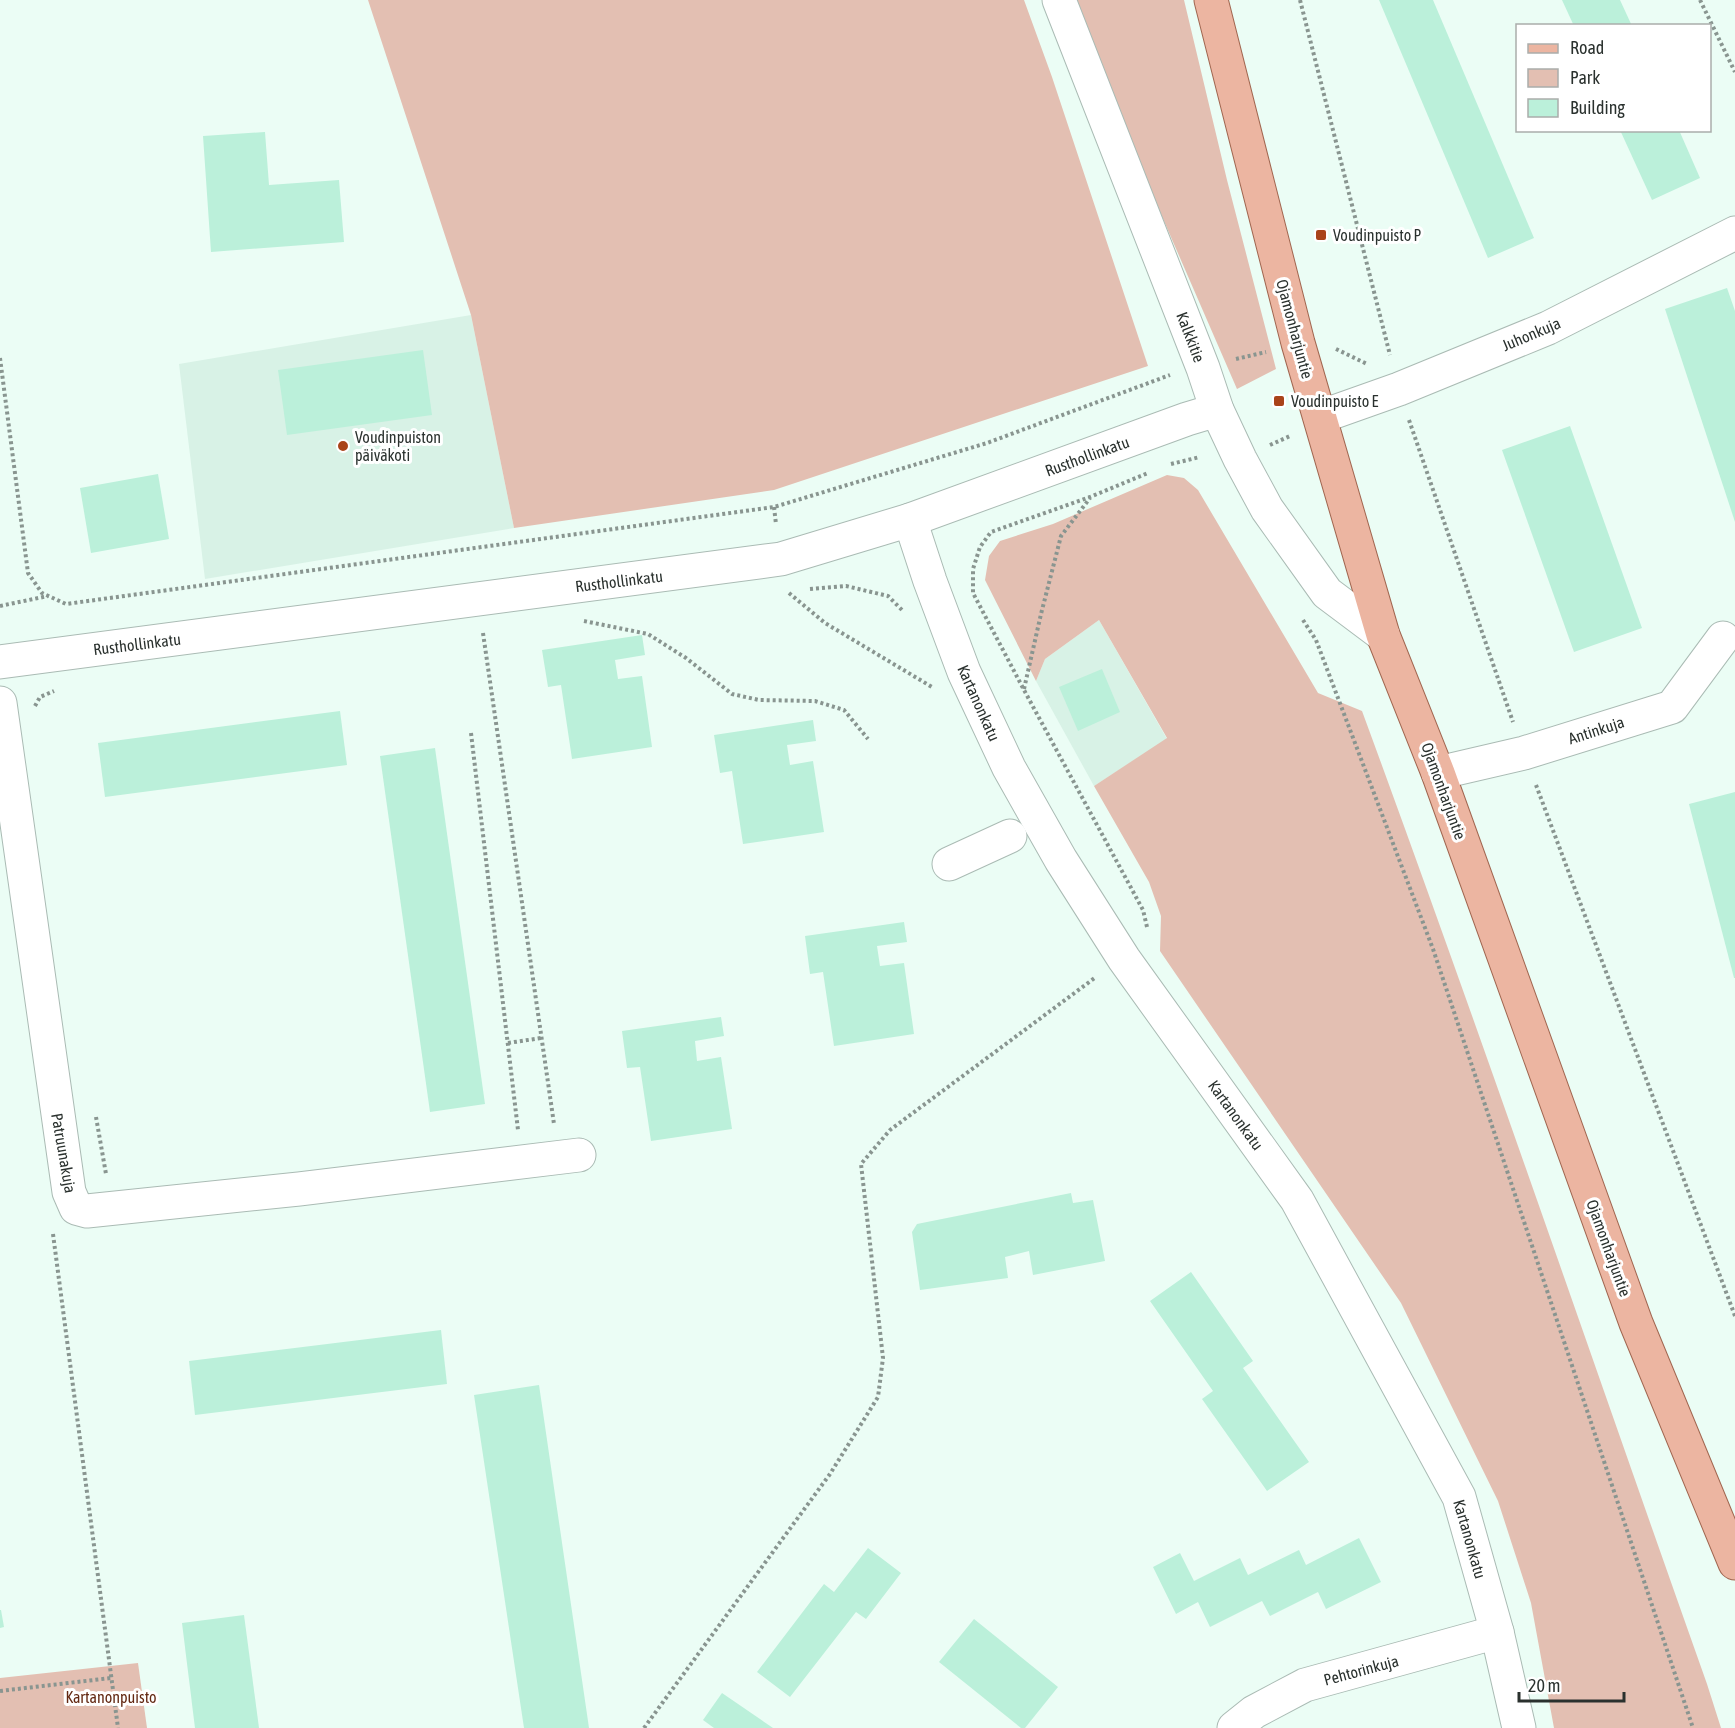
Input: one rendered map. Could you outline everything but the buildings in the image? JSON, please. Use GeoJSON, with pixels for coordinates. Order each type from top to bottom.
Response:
{"type":"FeatureCollection","features":[{"type":"Feature","properties":{"kind":"main road","name":"Ojamonharjuntie"},"geometry":{"type":"LineString","coordinates":[[1211,0],[1298,343],[1383,635],[1438,773],[1636,1323],[1735,1563]]}},
{"type":"Feature","properties":{"kind":"street","name":"Kalkkitie"},"geometry":{"type":"LineString","coordinates":[[1059,0],[1194,346],[1202,414],[1240,459],[1267,509],[1328,593],[1383,635]]}},
{"type":"Feature","properties":{"kind":"street","name":"Juhonkuja"},"geometry":{"type":"LineString","coordinates":[[1320,417],[1548,328],[1735,233]]}},
{"type":"Feature","properties":{"kind":"street","name":"Rusthollinkatu"},"geometry":{"type":"LineString","coordinates":[[0,662],[781,560],[910,520],[1202,414]]}},
{"type":"Feature","properties":{"kind":"street","name":"Kartanonkatu"},"geometry":{"type":"LineString","coordinates":[[910,520],[964,672],[1009,768],[1061,860],[1124,958],[1290,1190],[1459,1497],[1497,1632],[1519,1728]]}},
{"type":"Feature","properties":{"kind":"street","name":"Antinkuja"},"geometry":{"type":"LineString","coordinates":[[1438,773],[1524,753],[1672,707],[1723,638]]}},
{"type":"Feature","properties":{"kind":"street","name":"Patruunakuja"},"geometry":{"type":"LineString","coordinates":[[0,703],[69,1192],[76,1208],[87,1211],[111,1209],[579,1155]]}},
{"type":"Feature","properties":{"kind":"street"},"geometry":{"type":"LineString","coordinates":[[949,864],[1010,836]]}},
{"type":"Feature","properties":{"kind":"street","name":"Pehtorinkuja"},"geometry":{"type":"LineString","coordinates":[[1234,1728],[1254,1712],[1305,1685],[1497,1632]]}},
{"type":"Feature","properties":{"kind":"path"},"geometry":{"type":"LineString","coordinates":[[1300,0],[1399,388],[1524,753],[1735,1316]]}},
{"type":"Feature","properties":{"kind":"path"},"geometry":{"type":"LineString","coordinates":[[1700,0],[1735,72]]}},
{"type":"Feature","properties":{"kind":"path"},"geometry":{"type":"LineString","coordinates":[[0,358],[28,573],[42,593],[66,604],[774,507],[987,443],[1172,375],[1169,365]]}},
{"type":"Feature","properties":{"kind":"path"},"geometry":{"type":"LineString","coordinates":[[1202,414],[1200,457],[1203,466]]}},
{"type":"Feature","properties":{"kind":"path"},"geometry":{"type":"LineString","coordinates":[[1165,466],[1200,457]]}},
{"type":"Feature","properties":{"kind":"path"},"geometry":{"type":"LineString","coordinates":[[644,1728],[830,1474],[878,1398],[883,1358],[861,1164],[890,1130],[1136,949],[1147,931],[1143,910],[973,593],[973,570],[980,547],[991,532],[1090,497],[1154,470]]}},
{"type":"Feature","properties":{"kind":"path"},"geometry":{"type":"LineString","coordinates":[[1024,690],[1061,537],[1090,497]]}},
{"type":"Feature","properties":{"kind":"path"},"geometry":{"type":"LineString","coordinates":[[804,589],[846,586],[888,596],[908,615]]}},
{"type":"Feature","properties":{"kind":"path"},"geometry":{"type":"LineString","coordinates":[[795,589],[785,590],[825,623],[938,690]]}},
{"type":"Feature","properties":{"kind":"path"},"geometry":{"type":"LineString","coordinates":[[0,606],[48,596]]}},
{"type":"Feature","properties":{"kind":"path"},"geometry":{"type":"LineString","coordinates":[[1298,613],[1316,640],[1433,949],[1693,1728]]}},
{"type":"Feature","properties":{"kind":"path"},"geometry":{"type":"LineString","coordinates":[[600,617],[577,620],[648,634],[686,658],[732,694],[759,700],[815,701],[844,710],[868,739]]}},
{"type":"Feature","properties":{"kind":"path"},"geometry":{"type":"LineString","coordinates":[[494,631],[483,632],[554,1130]]}},
{"type":"Feature","properties":{"kind":"path"},"geometry":{"type":"LineString","coordinates":[[32,712],[40,697],[63,688]]}},
{"type":"Feature","properties":{"kind":"path"},"geometry":{"type":"LineString","coordinates":[[471,733],[518,1134]]}},
{"type":"Feature","properties":{"kind":"path"},"geometry":{"type":"LineString","coordinates":[[508,1043],[541,1038]]}},
{"type":"Feature","properties":{"kind":"path"},"geometry":{"type":"LineString","coordinates":[[96,1116],[108,1184]]}},
{"type":"Feature","properties":{"kind":"path"},"geometry":{"type":"LineString","coordinates":[[53,1234],[118,1728]]}},
{"type":"Feature","properties":{"kind":"path"},"geometry":{"type":"LineString","coordinates":[[0,1691],[111,1678]]}},
{"type":"Feature","properties":{"kind":"shaded area","name":"Voudinpuiston päiväkoti"},"geometry":{"type":"Polygon","coordinates":[[[471,315],[514,528],[205,579],[179,364],[471,315]]]}},
{"type":"Feature","properties":{"kind":"shaded area"},"geometry":{"type":"Polygon","coordinates":[[[1099,620],[1167,739],[1094,786],[1036,681],[1045,659],[1099,620]]]}},
{"type":"Feature","properties":{"kind":"green space"},"geometry":{"type":"Polygon","coordinates":[[[368,0],[1024,0],[1052,77],[1148,366],[774,490],[514,528],[471,315],[368,0]]]}},
{"type":"Feature","properties":{"kind":"green space"},"geometry":{"type":"Polygon","coordinates":[[[1077,0],[1184,0],[1227,180],[1276,369],[1237,389],[1157,205],[1077,0]]]}},
{"type":"Feature","properties":{"kind":"green space"},"geometry":{"type":"Polygon","coordinates":[[[1167,475],[1184,478],[1198,490],[1318,693],[1362,711],[1493,1075],[1721,1728],[1554,1728],[1531,1603],[1498,1501],[1401,1303],[1160,951],[1161,916],[1149,882],[1094,786],[1167,738],[1099,620],[1045,659],[1036,681],[985,580],[989,556],[1000,541],[1053,524],[1167,475]]]}},
{"type":"Feature","properties":{"kind":"green space","name":"Kartanonpuisto"},"geometry":{"type":"Polygon","coordinates":[[[138,1663],[147,1728],[0,1728],[0,1678],[138,1663]]]}},
{"type":"Feature","properties":{"kind":"place","name":"Voudinpuisto P"},"geometry":{"type":"Point","coordinates":[1321,235]}},
{"type":"Feature","properties":{"kind":"place","name":"Voudinpuisto E"},"geometry":{"type":"Point","coordinates":[1279,401]}},
{"type":"Feature","properties":{"kind":"place","name":"Voudinpuiston päiväkoti"},"geometry":{"type":"Point","coordinates":[343,446]}}]}
